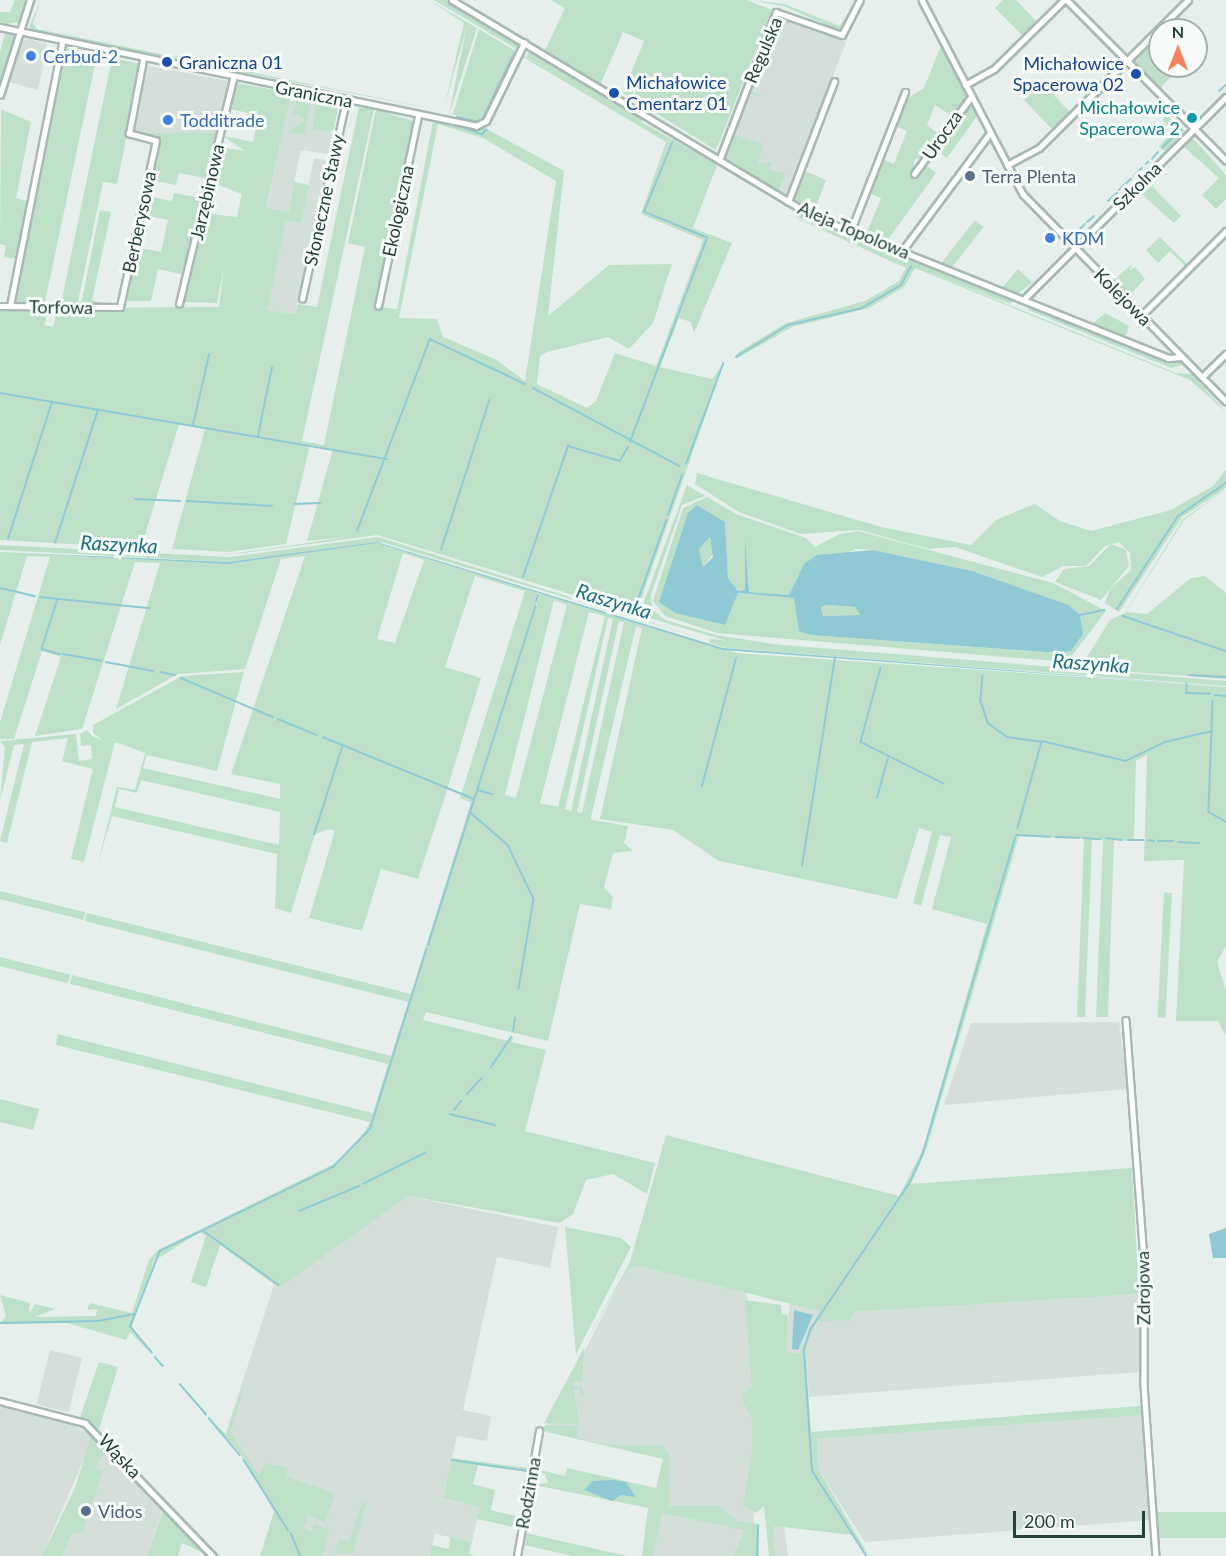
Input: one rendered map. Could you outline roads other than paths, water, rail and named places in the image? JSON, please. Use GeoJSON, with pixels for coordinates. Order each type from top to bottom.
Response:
{"type":"FeatureCollection","features":[{"type":"Feature","properties":{"kind":"street"},"geometry":{"type":"LineString","coordinates":[[0,95],[30,0]]}},
{"type":"Feature","properties":{"kind":"street","name":"Aleja Topolowa"},"geometry":{"type":"LineString","coordinates":[[452,0],[720,158],[788,202],[902,251],[1168,358],[1182,357]]}},
{"type":"Feature","properties":{"kind":"street","name":"Regulska"},"geometry":{"type":"LineString","coordinates":[[720,158],[776,12],[842,35],[860,0]]}},
{"type":"Feature","properties":{"kind":"street"},"geometry":{"type":"LineString","coordinates":[[923,2],[931,0]]}},
{"type":"Feature","properties":{"kind":"street"},"geometry":{"type":"LineString","coordinates":[[965,85],[994,69],[1066,0],[1226,160]]}},
{"type":"Feature","properties":{"kind":"street"},"geometry":{"type":"LineString","coordinates":[[1007,165],[1037,150],[1188,0]]}},
{"type":"Feature","properties":{"kind":"street","name":"Kolejowa"},"geometry":{"type":"LineString","coordinates":[[923,2],[1023,194],[1226,401]]}},
{"type":"Feature","properties":{"kind":"street","name":"Graniczna"},"geometry":{"type":"LineString","coordinates":[[0,27],[62,44],[418,116],[483,125],[524,43]]}},
{"type":"Feature","properties":{"kind":"street"},"geometry":{"type":"LineString","coordinates":[[10,306],[62,44]]}},
{"type":"Feature","properties":{"kind":"street","name":"Berberysowa"},"geometry":{"type":"LineString","coordinates":[[121,304],[156,140],[130,136],[143,60]]}},
{"type":"Feature","properties":{"kind":"street","name":"Jarzębinowa"},"geometry":{"type":"LineString","coordinates":[[179,304],[233,78]]}},
{"type":"Feature","properties":{"kind":"street"},"geometry":{"type":"LineString","coordinates":[[788,202],[834,82]]}},
{"type":"Feature","properties":{"kind":"street"},"geometry":{"type":"LineString","coordinates":[[851,230],[905,92]]}},
{"type":"Feature","properties":{"kind":"street","name":"Urocza"},"geometry":{"type":"LineString","coordinates":[[914,174],[971,97]]}},
{"type":"Feature","properties":{"kind":"street","name":"Szkolna"},"geometry":{"type":"LineString","coordinates":[[1023,300],[1226,97]]}},
{"type":"Feature","properties":{"kind":"street","name":"Słoneczne Stawy"},"geometry":{"type":"LineString","coordinates":[[302,298],[346,101]]}},
{"type":"Feature","properties":{"kind":"street","name":"Ekologiczna"},"geometry":{"type":"LineString","coordinates":[[378,306],[418,116]]}},
{"type":"Feature","properties":{"kind":"street"},"geometry":{"type":"LineString","coordinates":[[902,251],[990,132]]}},
{"type":"Feature","properties":{"kind":"street"},"geometry":{"type":"LineString","coordinates":[[1142,315],[1226,231]]}},
{"type":"Feature","properties":{"kind":"street","name":"Torfowa"},"geometry":{"type":"LineString","coordinates":[[0,306],[121,304]]}},
{"type":"Feature","properties":{"kind":"street"},"geometry":{"type":"LineString","coordinates":[[1203,377],[1226,354]]}},
{"type":"Feature","properties":{"kind":"street","name":"Zdrojowa"},"geometry":{"type":"LineString","coordinates":[[1126,1020],[1143,1251],[1144,1385],[1156,1556]]}},
{"type":"Feature","properties":{"kind":"street","name":"Wąska"},"geometry":{"type":"LineString","coordinates":[[0,1401],[85,1423],[213,1556]]}},
{"type":"Feature","properties":{"kind":"street","name":"Rodzinna"},"geometry":{"type":"LineString","coordinates":[[517,1556],[539,1431]]}},
{"type":"Feature","properties":{"kind":"water"},"geometry":{"type":"Polygon","coordinates":[[[697,505],[725,522],[728,578],[738,591],[745,590],[745,536],[749,592],[789,595],[804,564],[817,555],[873,550],[972,571],[1069,605],[1080,615],[1083,634],[1071,651],[1060,653],[811,635],[799,631],[794,598],[738,593],[725,625],[675,613],[659,602],[688,513],[697,505]],[[710,537],[699,549],[703,567],[713,557],[710,537]],[[827,605],[821,607],[823,616],[860,615],[855,607],[827,605]]]}},
{"type":"Feature","properties":{"kind":"water"},"geometry":{"type":"Polygon","coordinates":[[[377,542],[723,648],[1226,687],[723,650],[377,543],[228,564],[0,552],[229,562],[377,542]]]}},
{"type":"Feature","properties":{"kind":"water"},"geometry":{"type":"Polygon","coordinates":[[[1226,1228],[1226,1258],[1213,1258],[1209,1234],[1226,1228]]]}},
{"type":"Feature","properties":{"kind":"water"},"geometry":{"type":"Polygon","coordinates":[[[794,1310],[813,1315],[798,1350],[792,1349],[794,1310]]]}},
{"type":"Feature","properties":{"kind":"water"},"geometry":{"type":"Polygon","coordinates":[[[593,1481],[626,1482],[636,1497],[621,1495],[612,1501],[584,1490],[593,1481]]]}},
{"type":"Feature","properties":{"kind":"waterway"},"geometry":{"type":"LineString","coordinates":[[27,23],[35,0]]}},
{"type":"Feature","properties":{"kind":"waterway"},"geometry":{"type":"LineString","coordinates":[[0,84],[15,38]]}},
{"type":"Feature","properties":{"kind":"waterway"},"geometry":{"type":"LineString","coordinates":[[482,120],[513,56]]}},
{"type":"Feature","properties":{"kind":"waterway"},"geometry":{"type":"LineString","coordinates":[[488,124],[520,58]]}},
{"type":"Feature","properties":{"kind":"waterway"},"geometry":{"type":"LineString","coordinates":[[1219,91],[1226,85]]}},
{"type":"Feature","properties":{"kind":"waterway"},"geometry":{"type":"LineString","coordinates":[[457,117],[479,122]]}},
{"type":"Feature","properties":{"kind":"waterway"},"geometry":{"type":"LineString","coordinates":[[454,124],[482,134],[486,130]]}},
{"type":"Feature","properties":{"kind":"waterway"},"geometry":{"type":"LineString","coordinates":[[1162,148],[1181,129]]}},
{"type":"Feature","properties":{"kind":"waterway"},"geometry":{"type":"LineString","coordinates":[[630,442],[707,238],[644,212],[672,143]]}},
{"type":"Feature","properties":{"kind":"waterway"},"geometry":{"type":"LineString","coordinates":[[1152,159],[1158,152]]}},
{"type":"Feature","properties":{"kind":"waterway"},"geometry":{"type":"LineString","coordinates":[[1134,176],[1142,168]]}},
{"type":"Feature","properties":{"kind":"waterway"},"geometry":{"type":"LineString","coordinates":[[1119,190],[1131,179]]}},
{"type":"Feature","properties":{"kind":"waterway"},"geometry":{"type":"LineString","coordinates":[[1108,201],[1117,193]]}},
{"type":"Feature","properties":{"kind":"waterway"},"geometry":{"type":"LineString","coordinates":[[788,205],[795,210]]}},
{"type":"Feature","properties":{"kind":"waterway"},"geometry":{"type":"LineString","coordinates":[[798,211],[831,225]]}},
{"type":"Feature","properties":{"kind":"waterway"},"geometry":{"type":"LineString","coordinates":[[1087,222],[1092,218]]}},
{"type":"Feature","properties":{"kind":"waterway"},"geometry":{"type":"LineString","coordinates":[[1072,237],[1085,224]]}},
{"type":"Feature","properties":{"kind":"waterway"},"geometry":{"type":"LineString","coordinates":[[892,250],[967,281]]}},
{"type":"Feature","properties":{"kind":"waterway"},"geometry":{"type":"LineString","coordinates":[[736,357],[788,325],[862,308],[901,285],[911,266]]}},
{"type":"Feature","properties":{"kind":"waterway"},"geometry":{"type":"LineString","coordinates":[[969,281],[1013,300]]}},
{"type":"Feature","properties":{"kind":"waterway"},"geometry":{"type":"LineString","coordinates":[[1028,305],[1032,307]]}},
{"type":"Feature","properties":{"kind":"waterway"},"geometry":{"type":"LineString","coordinates":[[357,531],[430,339],[525,384]]}},
{"type":"Feature","properties":{"kind":"waterway"},"geometry":{"type":"LineString","coordinates":[[193,425],[209,355]]}},
{"type":"Feature","properties":{"kind":"waterway"},"geometry":{"type":"LineString","coordinates":[[686,464],[723,364]]}},
{"type":"Feature","properties":{"kind":"waterway"},"geometry":{"type":"LineString","coordinates":[[258,436],[272,367]]}},
{"type":"Feature","properties":{"kind":"waterway"},"geometry":{"type":"LineString","coordinates":[[533,388],[680,466]]}},
{"type":"Feature","properties":{"kind":"waterway"},"geometry":{"type":"LineString","coordinates":[[0,393],[387,459]]}},
{"type":"Feature","properties":{"kind":"waterway"},"geometry":{"type":"LineString","coordinates":[[441,550],[489,401]]}},
{"type":"Feature","properties":{"kind":"waterway"},"geometry":{"type":"LineString","coordinates":[[8,539],[52,402]]}},
{"type":"Feature","properties":{"kind":"waterway"},"geometry":{"type":"LineString","coordinates":[[55,543],[98,410]]}},
{"type":"Feature","properties":{"kind":"waterway"},"geometry":{"type":"LineString","coordinates":[[523,577],[568,446],[620,461],[628,447]]}},
{"type":"Feature","properties":{"kind":"waterway"},"geometry":{"type":"LineString","coordinates":[[668,515],[682,475]]}},
{"type":"Feature","properties":{"kind":"waterway"},"geometry":{"type":"LineString","coordinates":[[1117,609],[1178,516],[1226,483]]}},
{"type":"Feature","properties":{"kind":"waterway"},"geometry":{"type":"LineString","coordinates":[[135,499],[180,501]]}},
{"type":"Feature","properties":{"kind":"waterway"},"geometry":{"type":"LineString","coordinates":[[187,501],[272,506]]}},
{"type":"Feature","properties":{"kind":"waterway"},"geometry":{"type":"LineString","coordinates":[[295,504],[320,503]]}},
{"type":"Feature","properties":{"kind":"waterway","name":"Raszynka"},"geometry":{"type":"LineString","coordinates":[[634,611],[666,521]]}},
{"type":"Feature","properties":{"kind":"waterway"},"geometry":{"type":"LineString","coordinates":[[0,588],[35,596]]}},
{"type":"Feature","properties":{"kind":"waterway"},"geometry":{"type":"LineString","coordinates":[[536,602],[538,595]]}},
{"type":"Feature","properties":{"kind":"waterway"},"geometry":{"type":"LineString","coordinates":[[40,597],[149,608]]}},
{"type":"Feature","properties":{"kind":"waterway"},"geometry":{"type":"LineString","coordinates":[[58,599],[42,649],[60,654]]}},
{"type":"Feature","properties":{"kind":"waterway"},"geometry":{"type":"LineString","coordinates":[[428,945],[535,607]]}},
{"type":"Feature","properties":{"kind":"waterway"},"geometry":{"type":"LineString","coordinates":[[1080,615],[1104,610]]}},
{"type":"Feature","properties":{"kind":"waterway"},"geometry":{"type":"LineString","coordinates":[[1123,616],[1226,651]]}},
{"type":"Feature","properties":{"kind":"waterway"},"geometry":{"type":"LineString","coordinates":[[63,654],[101,661]]}},
{"type":"Feature","properties":{"kind":"waterway"},"geometry":{"type":"LineString","coordinates":[[802,866],[835,657]]}},
{"type":"Feature","properties":{"kind":"waterway"},"geometry":{"type":"LineString","coordinates":[[702,786],[736,658]]}},
{"type":"Feature","properties":{"kind":"waterway"},"geometry":{"type":"LineString","coordinates":[[106,662],[153,671]]}},
{"type":"Feature","properties":{"kind":"waterway"},"geometry":{"type":"LineString","coordinates":[[881,668],[861,742],[943,783]]}},
{"type":"Feature","properties":{"kind":"waterway"},"geometry":{"type":"LineString","coordinates":[[161,672],[175,675]]}},
{"type":"Feature","properties":{"kind":"waterway"},"geometry":{"type":"LineString","coordinates":[[1189,675],[1226,677]]}},
{"type":"Feature","properties":{"kind":"waterway"},"geometry":{"type":"LineString","coordinates":[[983,676],[981,701],[988,723],[1007,737],[1042,742],[1018,828]]}},
{"type":"Feature","properties":{"kind":"waterway"},"geometry":{"type":"LineString","coordinates":[[181,678],[273,717]]}},
{"type":"Feature","properties":{"kind":"waterway"},"geometry":{"type":"LineString","coordinates":[[1187,684],[1187,693],[1210,694]]}},
{"type":"Feature","properties":{"kind":"waterway"},"geometry":{"type":"LineString","coordinates":[[1215,695],[1226,696]]}},
{"type":"Feature","properties":{"kind":"waterway"},"geometry":{"type":"LineString","coordinates":[[1213,701],[1209,812],[1226,822]]}},
{"type":"Feature","properties":{"kind":"waterway"},"geometry":{"type":"LineString","coordinates":[[278,719],[317,735]]}},
{"type":"Feature","properties":{"kind":"waterway"},"geometry":{"type":"LineString","coordinates":[[1042,741],[1126,761],[1165,742],[1212,731]]}},
{"type":"Feature","properties":{"kind":"waterway"},"geometry":{"type":"LineString","coordinates":[[323,737],[474,799]]}},
{"type":"Feature","properties":{"kind":"waterway"},"geometry":{"type":"LineString","coordinates":[[314,835],[342,747]]}},
{"type":"Feature","properties":{"kind":"waterway"},"geometry":{"type":"LineString","coordinates":[[877,798],[888,758]]}},
{"type":"Feature","properties":{"kind":"waterway"},"geometry":{"type":"LineString","coordinates":[[478,790],[492,794]]}},
{"type":"Feature","properties":{"kind":"waterway"},"geometry":{"type":"LineString","coordinates":[[470,812],[508,845],[534,899],[519,989]]}},
{"type":"Feature","properties":{"kind":"waterway"},"geometry":{"type":"LineString","coordinates":[[1016,835],[1050,837]]}},
{"type":"Feature","properties":{"kind":"waterway"},"geometry":{"type":"LineString","coordinates":[[1056,837],[1079,838]]}},
{"type":"Feature","properties":{"kind":"waterway"},"geometry":{"type":"LineString","coordinates":[[866,1556],[812,1471],[804,1350],[810,1330],[909,1184],[922,1156],[1015,838]]}},
{"type":"Feature","properties":{"kind":"waterway"},"geometry":{"type":"LineString","coordinates":[[1084,838],[1100,839]]}},
{"type":"Feature","properties":{"kind":"waterway"},"geometry":{"type":"LineString","coordinates":[[1106,838],[1122,840]]}},
{"type":"Feature","properties":{"kind":"waterway"},"geometry":{"type":"LineString","coordinates":[[1128,840],[1143,840]]}},
{"type":"Feature","properties":{"kind":"waterway"},"geometry":{"type":"LineString","coordinates":[[1148,840],[1154,841]]}},
{"type":"Feature","properties":{"kind":"waterway"},"geometry":{"type":"LineString","coordinates":[[1158,841],[1173,841]]}},
{"type":"Feature","properties":{"kind":"waterway"},"geometry":{"type":"LineString","coordinates":[[1178,842],[1199,843]]}},
{"type":"Feature","properties":{"kind":"waterway"},"geometry":{"type":"LineString","coordinates":[[152,1353],[130,1327],[160,1251],[333,1167],[370,1129],[426,950]]}},
{"type":"Feature","properties":{"kind":"waterway"},"geometry":{"type":"LineString","coordinates":[[513,1031],[515,1018]]}},
{"type":"Feature","properties":{"kind":"waterway"},"geometry":{"type":"LineString","coordinates":[[491,1067],[511,1037]]}},
{"type":"Feature","properties":{"kind":"waterway"},"geometry":{"type":"LineString","coordinates":[[467,1094],[481,1079]]}},
{"type":"Feature","properties":{"kind":"waterway"},"geometry":{"type":"LineString","coordinates":[[454,1110],[461,1101]]}},
{"type":"Feature","properties":{"kind":"waterway"},"geometry":{"type":"LineString","coordinates":[[450,1114],[495,1125]]}},
{"type":"Feature","properties":{"kind":"waterway"},"geometry":{"type":"LineString","coordinates":[[363,1184],[425,1153]]}},
{"type":"Feature","properties":{"kind":"waterway"},"geometry":{"type":"LineString","coordinates":[[299,1211],[359,1186]]}},
{"type":"Feature","properties":{"kind":"waterway"},"geometry":{"type":"LineString","coordinates":[[204,1231],[279,1285]]}},
{"type":"Feature","properties":{"kind":"waterway"},"geometry":{"type":"LineString","coordinates":[[0,1323],[98,1321],[133,1314]]}},
{"type":"Feature","properties":{"kind":"waterway"},"geometry":{"type":"LineString","coordinates":[[155,1357],[163,1366]]}},
{"type":"Feature","properties":{"kind":"waterway"},"geometry":{"type":"LineString","coordinates":[[180,1384],[206,1414]]}},
{"type":"Feature","properties":{"kind":"waterway"},"geometry":{"type":"LineString","coordinates":[[209,1418],[240,1455]]}},
{"type":"Feature","properties":{"kind":"waterway"},"geometry":{"type":"LineString","coordinates":[[244,1460],[288,1530]]}},
{"type":"Feature","properties":{"kind":"waterway"},"geometry":{"type":"LineString","coordinates":[[452,1460],[528,1471],[525,1488]]}},
{"type":"Feature","properties":{"kind":"waterway"},"geometry":{"type":"LineString","coordinates":[[523,1502],[524,1493]]}},
{"type":"Feature","properties":{"kind":"waterway"},"geometry":{"type":"LineString","coordinates":[[757,1556],[758,1526]]}},
{"type":"Feature","properties":{"kind":"waterway"},"geometry":{"type":"LineString","coordinates":[[291,1533],[301,1556]]}},
{"type":"Feature","properties":{"kind":"place","name":"Cerbud-2"},"geometry":{"type":"Point","coordinates":[31,56]}},
{"type":"Feature","properties":{"kind":"place","name":"Graniczna 01"},"geometry":{"type":"Point","coordinates":[167,62]}},
{"type":"Feature","properties":{"kind":"place","name":"Michałowice Spacerowa 02"},"geometry":{"type":"Point","coordinates":[1136,74]}},
{"type":"Feature","properties":{"kind":"place","name":"Michałowice Cmentarz 01"},"geometry":{"type":"Point","coordinates":[614,93]}},
{"type":"Feature","properties":{"kind":"place","name":"Michałowice Spacerowa 2"},"geometry":{"type":"Point","coordinates":[1192,118]}},
{"type":"Feature","properties":{"kind":"place","name":"Todditrade"},"geometry":{"type":"Point","coordinates":[168,120]}},
{"type":"Feature","properties":{"kind":"place","name":"Terra Plenta"},"geometry":{"type":"Point","coordinates":[970,176]}},
{"type":"Feature","properties":{"kind":"place","name":"KDM"},"geometry":{"type":"Point","coordinates":[1050,238]}},
{"type":"Feature","properties":{"kind":"place","name":"Vidos"},"geometry":{"type":"Point","coordinates":[86,1511]}}]}
